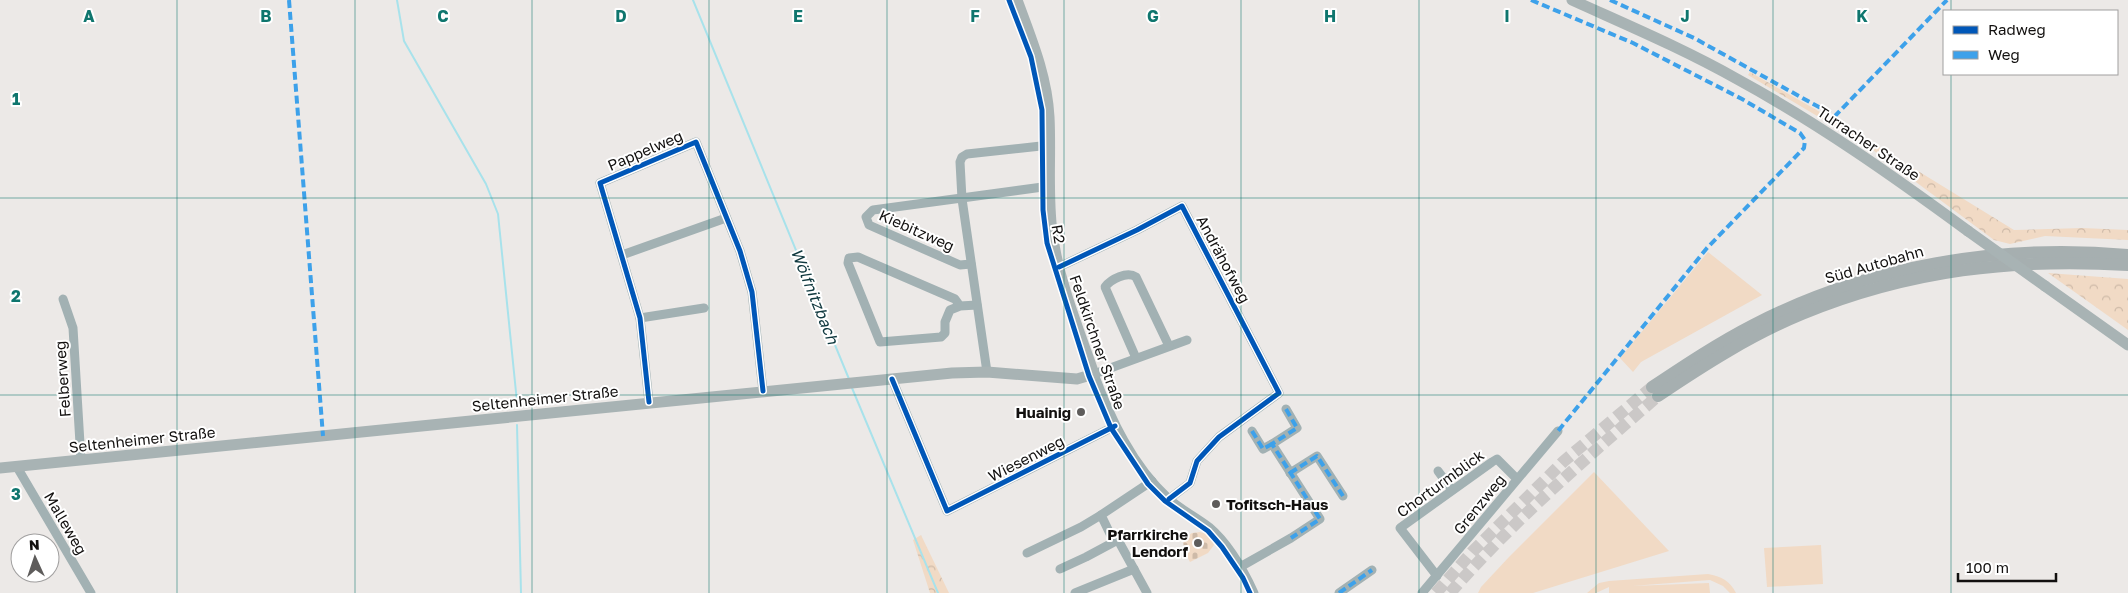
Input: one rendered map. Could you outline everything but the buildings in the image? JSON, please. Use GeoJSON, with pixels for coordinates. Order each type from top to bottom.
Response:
{"type":"FeatureCollection","features":[{"type":"Feature","properties":{"kind":"highway"},"geometry":{"type":"LineString","coordinates":[[2102,252],[2128,250]]}},
{"type":"Feature","properties":{"kind":"highway","name":"Süd Autobahn"},"geometry":{"type":"LineString","coordinates":[[2128,254],[2102,252],[2012,252],[1977,256],[1907,269],[1856,283],[1797,305],[1753,325],[1700,355],[1655,391],[1757,335],[1802,314],[1855,294],[1913,279],[1996,265],[2078,262],[2128,265]]}},
{"type":"Feature","properties":{"kind":"main road","name":"Feldkirchner Straße"},"geometry":{"type":"LineString","coordinates":[[1017,0],[1037,53],[1044,82],[1049,116],[1052,230],[1059,267],[1094,374]]}},
{"type":"Feature","properties":{"kind":"main road","name":"Turracher Straße"},"geometry":{"type":"LineString","coordinates":[[1572,0],[1736,78],[1820,128],[1892,175],[2128,344]]}},
{"type":"Feature","properties":{"kind":"main road","name":"Seltenheimer Straße"},"geometry":{"type":"LineString","coordinates":[[0,468],[952,373],[987,372],[1077,379],[1094,374]]}},
{"type":"Feature","properties":{"kind":"street","name":"Pappelweg"},"geometry":{"type":"LineString","coordinates":[[649,402],[640,318],[600,183],[696,142],[740,251],[752,292],[763,391]]}},
{"type":"Feature","properties":{"kind":"street"},"geometry":{"type":"LineString","coordinates":[[987,372],[962,199],[960,162],[962,157],[976,153],[1050,145]]}},
{"type":"Feature","properties":{"kind":"street"},"geometry":{"type":"LineString","coordinates":[[962,199],[1050,186]]}},
{"type":"Feature","properties":{"kind":"street","name":"Kiebitzweg"},"geometry":{"type":"LineString","coordinates":[[962,199],[873,210],[866,217],[869,225],[960,265],[971,264]]}},
{"type":"Feature","properties":{"kind":"street","name":"Andrähofweg"},"geometry":{"type":"LineString","coordinates":[[1059,267],[1137,230],[1182,206],[1279,393],[1219,436],[1197,461],[1190,483],[1169,499]]}},
{"type":"Feature","properties":{"kind":"street"},"geometry":{"type":"LineString","coordinates":[[622,255],[726,218]]}},
{"type":"Feature","properties":{"kind":"street"},"geometry":{"type":"LineString","coordinates":[[960,306],[955,300],[858,257],[850,258],[848,263],[880,342],[941,337],[945,333],[945,322],[950,310],[960,306],[977,305]]}},
{"type":"Feature","properties":{"kind":"street"},"geometry":{"type":"LineString","coordinates":[[1136,358],[1105,287],[1108,283],[1126,275],[1131,274],[1136,277],[1169,346]]}},
{"type":"Feature","properties":{"kind":"street","name":"Felberweg"},"geometry":{"type":"LineString","coordinates":[[63,299],[73,328],[81,460]]}},
{"type":"Feature","properties":{"kind":"street"},"geometry":{"type":"LineString","coordinates":[[640,318],[704,308]]}},
{"type":"Feature","properties":{"kind":"street"},"geometry":{"type":"LineString","coordinates":[[1094,374],[1187,340]]}},
{"type":"Feature","properties":{"kind":"street","name":"Feldkirchner Straße"},"geometry":{"type":"LineString","coordinates":[[1094,374],[1115,426],[1152,481],[1169,499],[1220,538],[1240,567],[1254,593]]}},
{"type":"Feature","properties":{"kind":"street","name":"Wiesenweg"},"geometry":{"type":"LineString","coordinates":[[892,379],[947,512],[1115,426]]}},
{"type":"Feature","properties":{"kind":"street"},"geometry":{"type":"LineString","coordinates":[[1252,431],[1263,449],[1298,428],[1286,409]]}},
{"type":"Feature","properties":{"kind":"street","name":"Grenzweg"},"geometry":{"type":"LineString","coordinates":[[1422,593],[1558,431]]}},
{"type":"Feature","properties":{"kind":"street"},"geometry":{"type":"LineString","coordinates":[[1240,567],[1320,519],[1272,444]]}},
{"type":"Feature","properties":{"kind":"street"},"geometry":{"type":"LineString","coordinates":[[1290,473],[1317,456],[1343,496]]}},
{"type":"Feature","properties":{"kind":"street","name":"Chorturmblick"},"geometry":{"type":"LineString","coordinates":[[1437,576],[1400,528],[1497,459],[1517,480]]}},
{"type":"Feature","properties":{"kind":"street","name":"Malleweg"},"geometry":{"type":"LineString","coordinates":[[17,467],[91,593]]}},
{"type":"Feature","properties":{"kind":"street"},"geometry":{"type":"LineString","coordinates":[[1438,471],[1452,490]]}},
{"type":"Feature","properties":{"kind":"street"},"geometry":{"type":"LineString","coordinates":[[1027,553],[1081,527],[1152,481]]}},
{"type":"Feature","properties":{"kind":"street"},"geometry":{"type":"LineString","coordinates":[[1060,569],[1086,558],[1114,542],[1101,515]]}},
{"type":"Feature","properties":{"kind":"street"},"geometry":{"type":"LineString","coordinates":[[1111,535],[1118,540],[1147,593]]}},
{"type":"Feature","properties":{"kind":"street"},"geometry":{"type":"LineString","coordinates":[[1075,593],[1134,569]]}},
{"type":"Feature","properties":{"kind":"street"},"geometry":{"type":"LineString","coordinates":[[1339,593],[1372,570]]}},
{"type":"Feature","properties":{"kind":"green space"},"geometry":{"type":"Polygon","coordinates":[[[1750,72],[1848,128],[2014,230],[2082,228],[2128,230],[2128,240],[2045,236],[2010,244],[1994,240],[1866,145],[1748,75],[1750,72]]]}},
{"type":"Feature","properties":{"kind":"green space"},"geometry":{"type":"Polygon","coordinates":[[[1708,252],[1762,295],[1641,362],[1633,372],[1620,358],[1708,252]]]}},
{"type":"Feature","properties":{"kind":"green space"},"geometry":{"type":"Polygon","coordinates":[[[2048,273],[2128,279],[2128,330],[2048,273]]]}},
{"type":"Feature","properties":{"kind":"green space"},"geometry":{"type":"Polygon","coordinates":[[[1594,472],[1669,551],[1533,593],[1478,593],[1481,587],[1509,557],[1594,472]]]}},
{"type":"Feature","properties":{"kind":"green space"},"geometry":{"type":"Polygon","coordinates":[[[1200,532],[1210,535],[1214,545],[1208,553],[1190,562],[1184,551],[1183,539],[1192,533],[1200,532]]]}},
{"type":"Feature","properties":{"kind":"green space"},"geometry":{"type":"Polygon","coordinates":[[[921,535],[949,593],[930,593],[913,540],[921,535]]]}},
{"type":"Feature","properties":{"kind":"green space"},"geometry":{"type":"Polygon","coordinates":[[[1821,545],[1823,584],[1767,587],[1764,548],[1821,545]]]}},
{"type":"Feature","properties":{"kind":"green space"},"geometry":{"type":"Polygon","coordinates":[[[1708,574],[1725,580],[1736,593],[1730,593],[1723,586],[1710,580],[1632,586],[1709,583],[1710,593],[1609,593],[1609,587],[1596,593],[1587,593],[1599,583],[1609,581],[1708,574]]]}},
{"type":"Feature","properties":{"kind":"waterway"},"geometry":{"type":"LineString","coordinates":[[397,0],[404,41],[486,184],[498,214],[517,402]]}},
{"type":"Feature","properties":{"kind":"waterway","name":"Wölfnitzbach"},"geometry":{"type":"LineString","coordinates":[[693,0],[849,379]]}},
{"type":"Feature","properties":{"kind":"waterway","name":"Wölfnitzbach"},"geometry":{"type":"LineString","coordinates":[[852,388],[938,593]]}},
{"type":"Feature","properties":{"kind":"waterway"},"geometry":{"type":"LineString","coordinates":[[517,425],[521,593]]}},
{"type":"Feature","properties":{"kind":"tunnel"},"geometry":{"type":"LineString","coordinates":[[1436,593],[1472,552],[1564,461],[1652,387]]}},
{"type":"Feature","properties":{"kind":"tunnel"},"geometry":{"type":"LineString","coordinates":[[1450,593],[1525,515],[1658,396]]}},
{"type":"Feature","properties":{"kind":"marked path"},"geometry":{"type":"LineString","coordinates":[[289,0],[323,436]]}},
{"type":"Feature","properties":{"kind":"marked path"},"geometry":{"type":"LineString","coordinates":[[1531,0],[1633,43],[1742,99],[1800,133],[1805,140],[1804,148],[1707,248],[1558,431]]}},
{"type":"Feature","properties":{"kind":"marked path"},"geometry":{"type":"LineString","coordinates":[[1610,0],[1694,38],[1835,116],[1947,0]]}},
{"type":"Feature","properties":{"kind":"marked path"},"geometry":{"type":"LineString","coordinates":[[1286,409],[1297,428],[1272,444],[1320,519],[1291,538]]}},
{"type":"Feature","properties":{"kind":"marked path"},"geometry":{"type":"LineString","coordinates":[[1252,431],[1263,449],[1272,444]]}},
{"type":"Feature","properties":{"kind":"marked path"},"geometry":{"type":"LineString","coordinates":[[1290,473],[1317,456],[1343,496]]}},
{"type":"Feature","properties":{"kind":"marked path"},"geometry":{"type":"LineString","coordinates":[[1339,593],[1372,570]]}},
{"type":"Feature","properties":{"kind":"cycle path","name":"R2"},"geometry":{"type":"LineString","coordinates":[[1009,0],[1031,57],[1042,110],[1043,210],[1047,243],[1089,376],[1111,428],[1148,484],[1165,501],[1208,531],[1222,547],[1243,578],[1250,593]]}},
{"type":"Feature","properties":{"kind":"cycle path"},"geometry":{"type":"LineString","coordinates":[[649,402],[640,318],[600,183],[696,142],[740,251],[752,292],[763,391]]}},
{"type":"Feature","properties":{"kind":"cycle path"},"geometry":{"type":"LineString","coordinates":[[1059,267],[1137,230],[1182,206],[1279,393],[1219,437],[1197,461],[1190,483],[1169,499]]}},
{"type":"Feature","properties":{"kind":"cycle path"},"geometry":{"type":"LineString","coordinates":[[892,379],[947,511],[1115,426]]}},
{"type":"Feature","properties":{"kind":"place","name":"Huainig"},"geometry":{"type":"Point","coordinates":[1081,412]}},
{"type":"Feature","properties":{"kind":"place","name":"Tofitsch-Haus"},"geometry":{"type":"Point","coordinates":[1216,504]}},
{"type":"Feature","properties":{"kind":"place","name":"Pfarrkirche Lendorf"},"geometry":{"type":"Point","coordinates":[1198,543]}}]}
